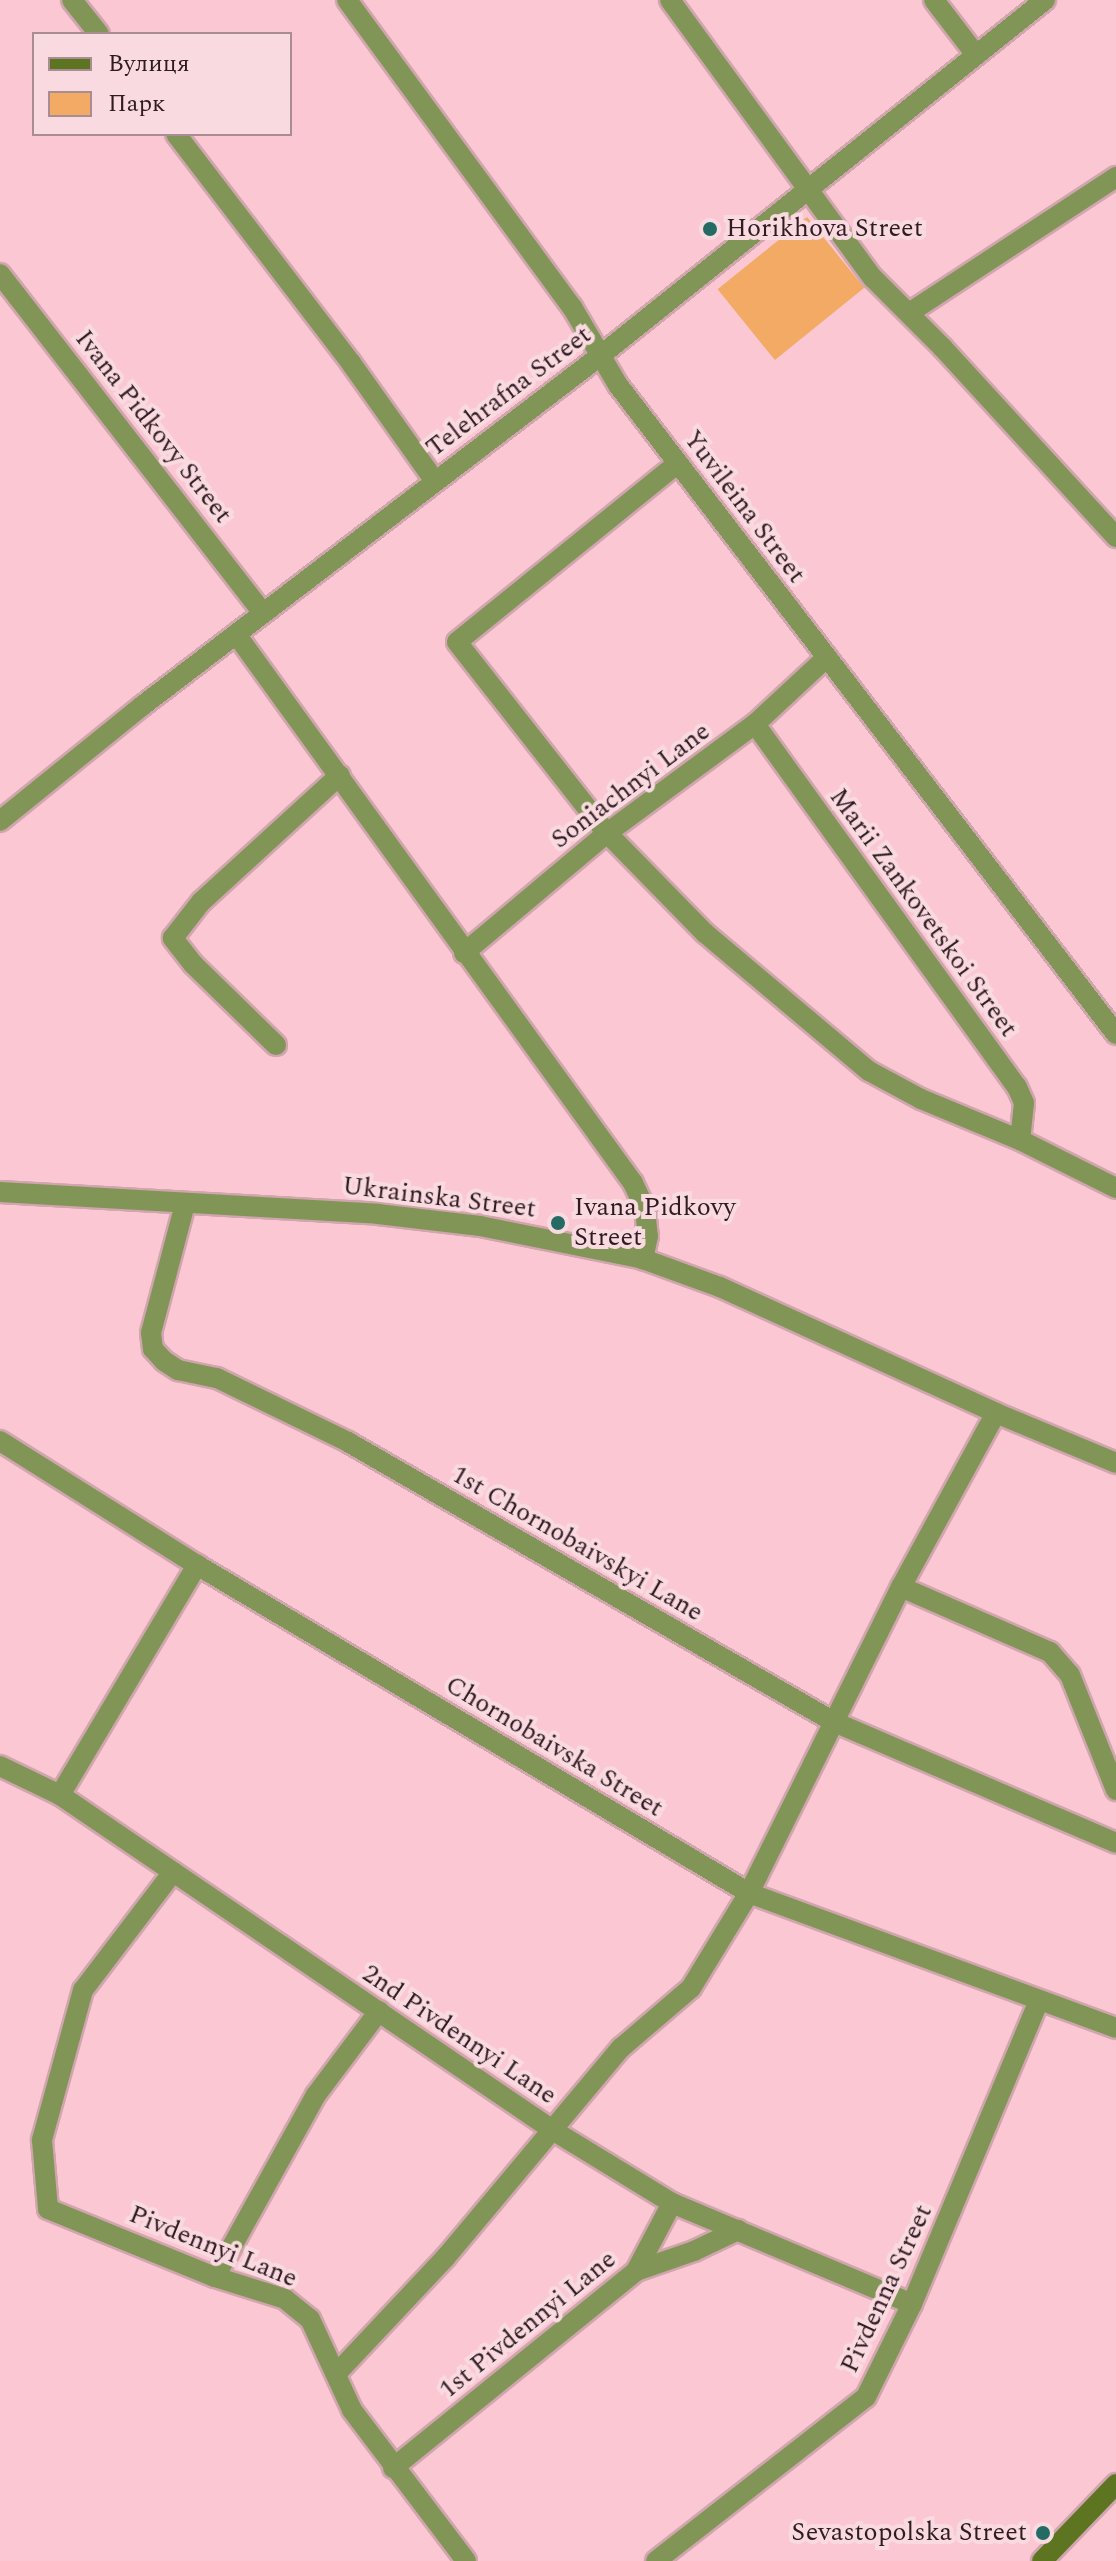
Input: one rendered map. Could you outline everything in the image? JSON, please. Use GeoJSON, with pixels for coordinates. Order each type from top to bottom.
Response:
{"type":"FeatureCollection","features":[{"type":"Feature","properties":{"kind":"main road"},"geometry":{"type":"LineString","coordinates":[[1042,2561],[1116,2484]]}},
{"type":"Feature","properties":{"kind":"street"},"geometry":{"type":"LineString","coordinates":[[72,0],[97,32]]}},
{"type":"Feature","properties":{"kind":"street","name":"Yuvileina Street"},"geometry":{"type":"LineString","coordinates":[[347,0],[572,307],[600,356],[678,463],[1116,1034]]}},
{"type":"Feature","properties":{"kind":"street"},"geometry":{"type":"LineString","coordinates":[[670,0],[873,278],[1116,537]]}},
{"type":"Feature","properties":{"kind":"street"},"geometry":{"type":"LineString","coordinates":[[934,0],[976,55]]}},
{"type":"Feature","properties":{"kind":"street","name":"Telehrafna Street"},"geometry":{"type":"LineString","coordinates":[[0,821],[263,613],[600,356],[1045,0]]}},
{"type":"Feature","properties":{"kind":"street"},"geometry":{"type":"LineString","coordinates":[[178,136],[351,363],[435,481]]}},
{"type":"Feature","properties":{"kind":"street"},"geometry":{"type":"LineString","coordinates":[[909,313],[1109,182],[1116,203]]}},
{"type":"Feature","properties":{"kind":"street","name":"Ivana Pidkovy Street"},"geometry":{"type":"LineString","coordinates":[[0,274],[263,613]]}},
{"type":"Feature","properties":{"kind":"street"},"geometry":{"type":"LineString","coordinates":[[678,463],[457,642],[607,833],[705,933],[869,1071],[921,1099],[1020,1140],[1116,1188]]}},
{"type":"Feature","properties":{"kind":"street"},"geometry":{"type":"LineString","coordinates":[[236,634],[633,1183],[645,1209],[648,1236],[643,1259]]}},
{"type":"Feature","properties":{"kind":"street","name":"Soniachnyi Lane"},"geometry":{"type":"LineString","coordinates":[[464,953],[607,833],[755,724],[827,657]]}},
{"type":"Feature","properties":{"kind":"street","name":"Marii Zankovetskoi Street"},"geometry":{"type":"LineString","coordinates":[[755,724],[1017,1087],[1024,1103],[1020,1140]]}},
{"type":"Feature","properties":{"kind":"street"},"geometry":{"type":"LineString","coordinates":[[276,1045],[193,964],[173,938],[201,902],[340,775]]}},
{"type":"Feature","properties":{"kind":"street","name":"Ukrainska Street"},"geometry":{"type":"LineString","coordinates":[[0,1192],[378,1214],[466,1224],[643,1259],[720,1287],[996,1413],[1116,1463]]}},
{"type":"Feature","properties":{"kind":"street","name":"1st Chornobaivskyi Lane"},"geometry":{"type":"LineString","coordinates":[[185,1204],[151,1333],[153,1349],[164,1361],[178,1370],[217,1378],[348,1442],[834,1722],[1116,1843]]}},
{"type":"Feature","properties":{"kind":"street"},"geometry":{"type":"LineString","coordinates":[[337,2373],[446,2257],[621,2048],[691,1988],[749,1893],[901,1587],[996,1413]]}},
{"type":"Feature","properties":{"kind":"street","name":"Chornobaivska Street"},"geometry":{"type":"LineString","coordinates":[[0,1441],[197,1565],[749,1893],[1116,2028]]}},
{"type":"Feature","properties":{"kind":"street"},"geometry":{"type":"LineString","coordinates":[[60,1795],[197,1565]]}},
{"type":"Feature","properties":{"kind":"street"},"geometry":{"type":"LineString","coordinates":[[901,1587],[1050,1652],[1070,1675],[1116,1790]]}},
{"type":"Feature","properties":{"kind":"street","name":"2nd Pivdennyi Lane"},"geometry":{"type":"LineString","coordinates":[[0,1766],[60,1795],[554,2131],[672,2203],[912,2304]]}},
{"type":"Feature","properties":{"kind":"street","name":"Pivdennyi Lane"},"geometry":{"type":"LineString","coordinates":[[173,1872],[83,1990],[42,2140],[48,2209],[215,2277],[285,2299],[310,2319],[352,2410],[466,2561]]}},
{"type":"Feature","properties":{"kind":"street","name":"Pivdenna Street"},"geometry":{"type":"LineString","coordinates":[[656,2561],[866,2397],[912,2304],[1039,2001]]}},
{"type":"Feature","properties":{"kind":"street"},"geometry":{"type":"LineString","coordinates":[[215,2277],[316,2095],[379,2011]]}},
{"type":"Feature","properties":{"kind":"street","name":"1st Pivdennyi Lane"},"geometry":{"type":"LineString","coordinates":[[393,2468],[636,2271],[672,2203]]}},
{"type":"Feature","properties":{"kind":"street"},"geometry":{"type":"LineString","coordinates":[[636,2271],[694,2251],[738,2230]]}},
{"type":"Feature","properties":{"kind":"green space"},"geometry":{"type":"Polygon","coordinates":[[[807,217],[864,288],[775,360],[718,289],[807,217]]]}},
{"type":"Feature","properties":{"kind":"place","name":"Horikhova Street"},"geometry":{"type":"Point","coordinates":[710,229]}},
{"type":"Feature","properties":{"kind":"place","name":"Ivana Pidkovy Street"},"geometry":{"type":"Point","coordinates":[558,1223]}},
{"type":"Feature","properties":{"kind":"place","name":"Sevastopolska Street"},"geometry":{"type":"Point","coordinates":[1043,2533]}}]}
